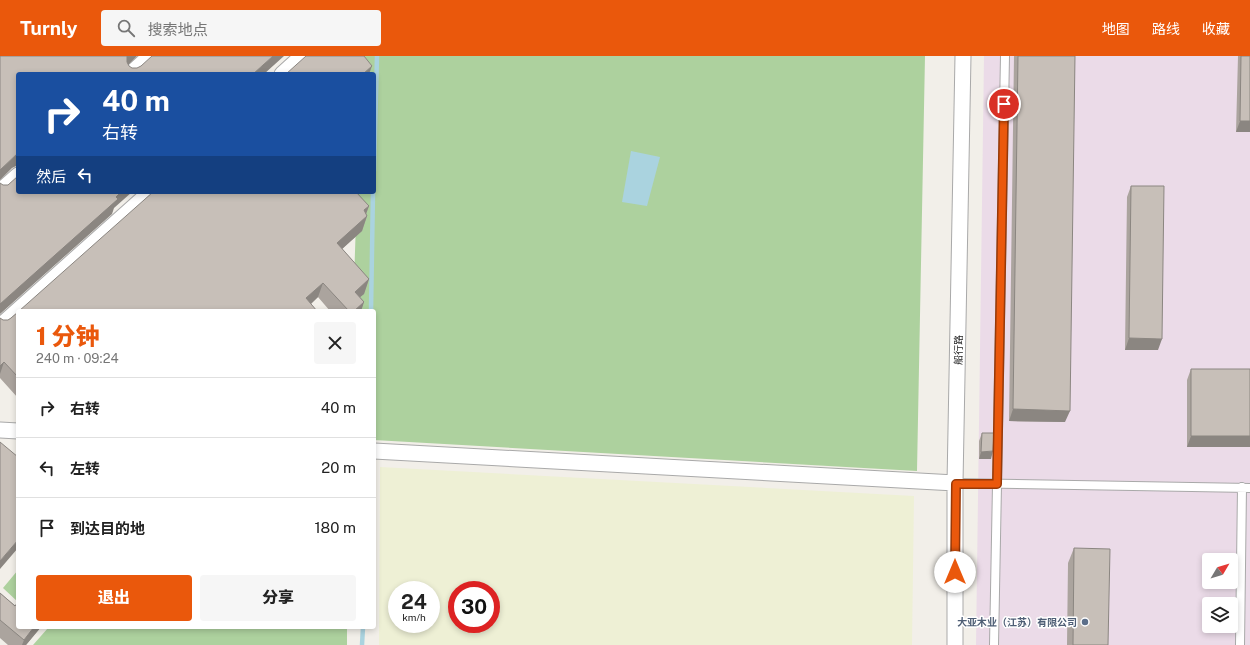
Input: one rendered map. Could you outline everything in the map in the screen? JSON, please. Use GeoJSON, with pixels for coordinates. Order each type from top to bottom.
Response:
{"type":"FeatureCollection","features":[{"type":"Feature","properties":{"kind":"street"},"geometry":{"type":"LineString","coordinates":[[132,72],[150,56]]}},
{"type":"Feature","properties":{"kind":"street"},"geometry":{"type":"LineString","coordinates":[[284,72],[302,56]]}},
{"type":"Feature","properties":{"kind":"street","name":"船行路"},"geometry":{"type":"LineString","coordinates":[[955,645],[963,56]]}},
{"type":"Feature","properties":{"kind":"street"},"geometry":{"type":"LineString","coordinates":[[0,191],[16,177]]}},
{"type":"Feature","properties":{"kind":"street"},"geometry":{"type":"LineString","coordinates":[[19,309],[148,194]]}},
{"type":"Feature","properties":{"kind":"street"},"geometry":{"type":"LineString","coordinates":[[0,326],[16,312]]}},
{"type":"Feature","properties":{"kind":"street"},"geometry":{"type":"LineString","coordinates":[[0,430],[16,431]]}},
{"type":"Feature","properties":{"kind":"street"},"geometry":{"type":"LineString","coordinates":[[376,451],[956,484]]}},
{"type":"Feature","properties":{"kind":"lane"},"geometry":{"type":"LineString","coordinates":[[994,645],[1005,56]]}},
{"type":"Feature","properties":{"kind":"lane"},"geometry":{"type":"LineString","coordinates":[[956,484],[1246,487],[1240,645]]}},
{"type":"Feature","properties":{"kind":"shaded area"},"geometry":{"type":"Polygon","coordinates":[[[984,56],[1250,56],[1250,645],[976,645],[984,56]]]}},
{"type":"Feature","properties":{"kind":"green space"},"geometry":{"type":"Polygon","coordinates":[[[361,56],[925,56],[917,471],[376,440],[376,309],[353,309],[357,194],[376,194],[376,72],[360,72],[361,56]]]}},
{"type":"Feature","properties":{"kind":"green space"},"geometry":{"type":"Polygon","coordinates":[[[380,467],[914,496],[912,645],[379,645],[380,467]]]}},
{"type":"Feature","properties":{"kind":"green space"},"geometry":{"type":"Polygon","coordinates":[[[16,572],[16,600],[3,588],[16,572]]]}},
{"type":"Feature","properties":{"kind":"green space"},"geometry":{"type":"Polygon","coordinates":[[[47,629],[347,629],[347,645],[33,645],[47,629]]]}},
{"type":"Feature","properties":{"kind":"water"},"geometry":{"type":"Polygon","coordinates":[[[631,151],[660,157],[647,206],[622,202],[631,151]]]}},
{"type":"Feature","properties":{"kind":"building"},"geometry":{"type":"Polygon","coordinates":[[[0,56],[127,56],[129,66],[132,68],[137,68],[152,56],[273,56],[255,72],[16,72],[16,155],[0,170],[0,56]]]}},
{"type":"Feature","properties":{"kind":"building"},"geometry":{"type":"Polygon","coordinates":[[[306,56],[364,56],[372,66],[365,72],[288,72],[306,56]]]}},
{"type":"Feature","properties":{"kind":"building"},"geometry":{"type":"Polygon","coordinates":[[[1018,56],[1075,56],[1070,411],[1013,409],[1018,56]]]}},
{"type":"Feature","properties":{"kind":"building"},"geometry":{"type":"Polygon","coordinates":[[[1241,56],[1250,56],[1250,121],[1240,121],[1241,56]]]}},
{"type":"Feature","properties":{"kind":"building"},"geometry":{"type":"Polygon","coordinates":[[[16,178],[16,194],[119,194],[116,197],[118,199],[0,304],[0,183],[3,185],[8,185],[16,178]]]}},
{"type":"Feature","properties":{"kind":"building"},"geometry":{"type":"Polygon","coordinates":[[[1131,186],[1164,186],[1162,339],[1129,338],[1131,186]]]}},
{"type":"Feature","properties":{"kind":"building"},"geometry":{"type":"Polygon","coordinates":[[[151,194],[358,194],[369,206],[364,210],[367,216],[337,243],[369,279],[355,292],[364,302],[356,309],[347,309],[323,283],[306,298],[315,309],[21,309],[151,194]]]}},
{"type":"Feature","properties":{"kind":"building"},"geometry":{"type":"Polygon","coordinates":[[[16,314],[16,375],[4,362],[0,366],[0,318],[3,320],[8,320],[16,314]]]}},
{"type":"Feature","properties":{"kind":"building"},"geometry":{"type":"Polygon","coordinates":[[[1191,369],[1250,369],[1250,436],[1191,436],[1191,369]]]}},
{"type":"Feature","properties":{"kind":"building"},"geometry":{"type":"Polygon","coordinates":[[[982,433],[994,433],[993,451],[981,452],[982,433]]]}},
{"type":"Feature","properties":{"kind":"building"},"geometry":{"type":"Polygon","coordinates":[[[0,442],[16,455],[16,542],[0,561],[0,442]]]}},
{"type":"Feature","properties":{"kind":"building"},"geometry":{"type":"Polygon","coordinates":[[[1074,548],[1110,549],[1108,645],[1073,645],[1074,548]]]}},
{"type":"Feature","properties":{"kind":"building"},"geometry":{"type":"Polygon","coordinates":[[[0,593],[15,606],[16,605],[16,629],[32,629],[24,640],[0,620],[0,593]]]}},
{"type":"Feature","properties":{"kind":"waterway"},"geometry":{"type":"LineString","coordinates":[[376,94],[377,56]]}},
{"type":"Feature","properties":{"kind":"waterway"},"geometry":{"type":"LineString","coordinates":[[371,309],[373,194]]}},
{"type":"Feature","properties":{"kind":"waterway"},"geometry":{"type":"LineString","coordinates":[[362,645],[363,629]]}},
{"type":"Feature","properties":{"kind":"place","name":"大亚木业（江苏）有限公司"},"geometry":{"type":"Point","coordinates":[1085,622]}},
{"type":"Feature","properties":{"kind":"route"},"geometry":{"type":"LineString","coordinates":[[955,572],[956,484],[997,484],[1004,104]]}}]}
